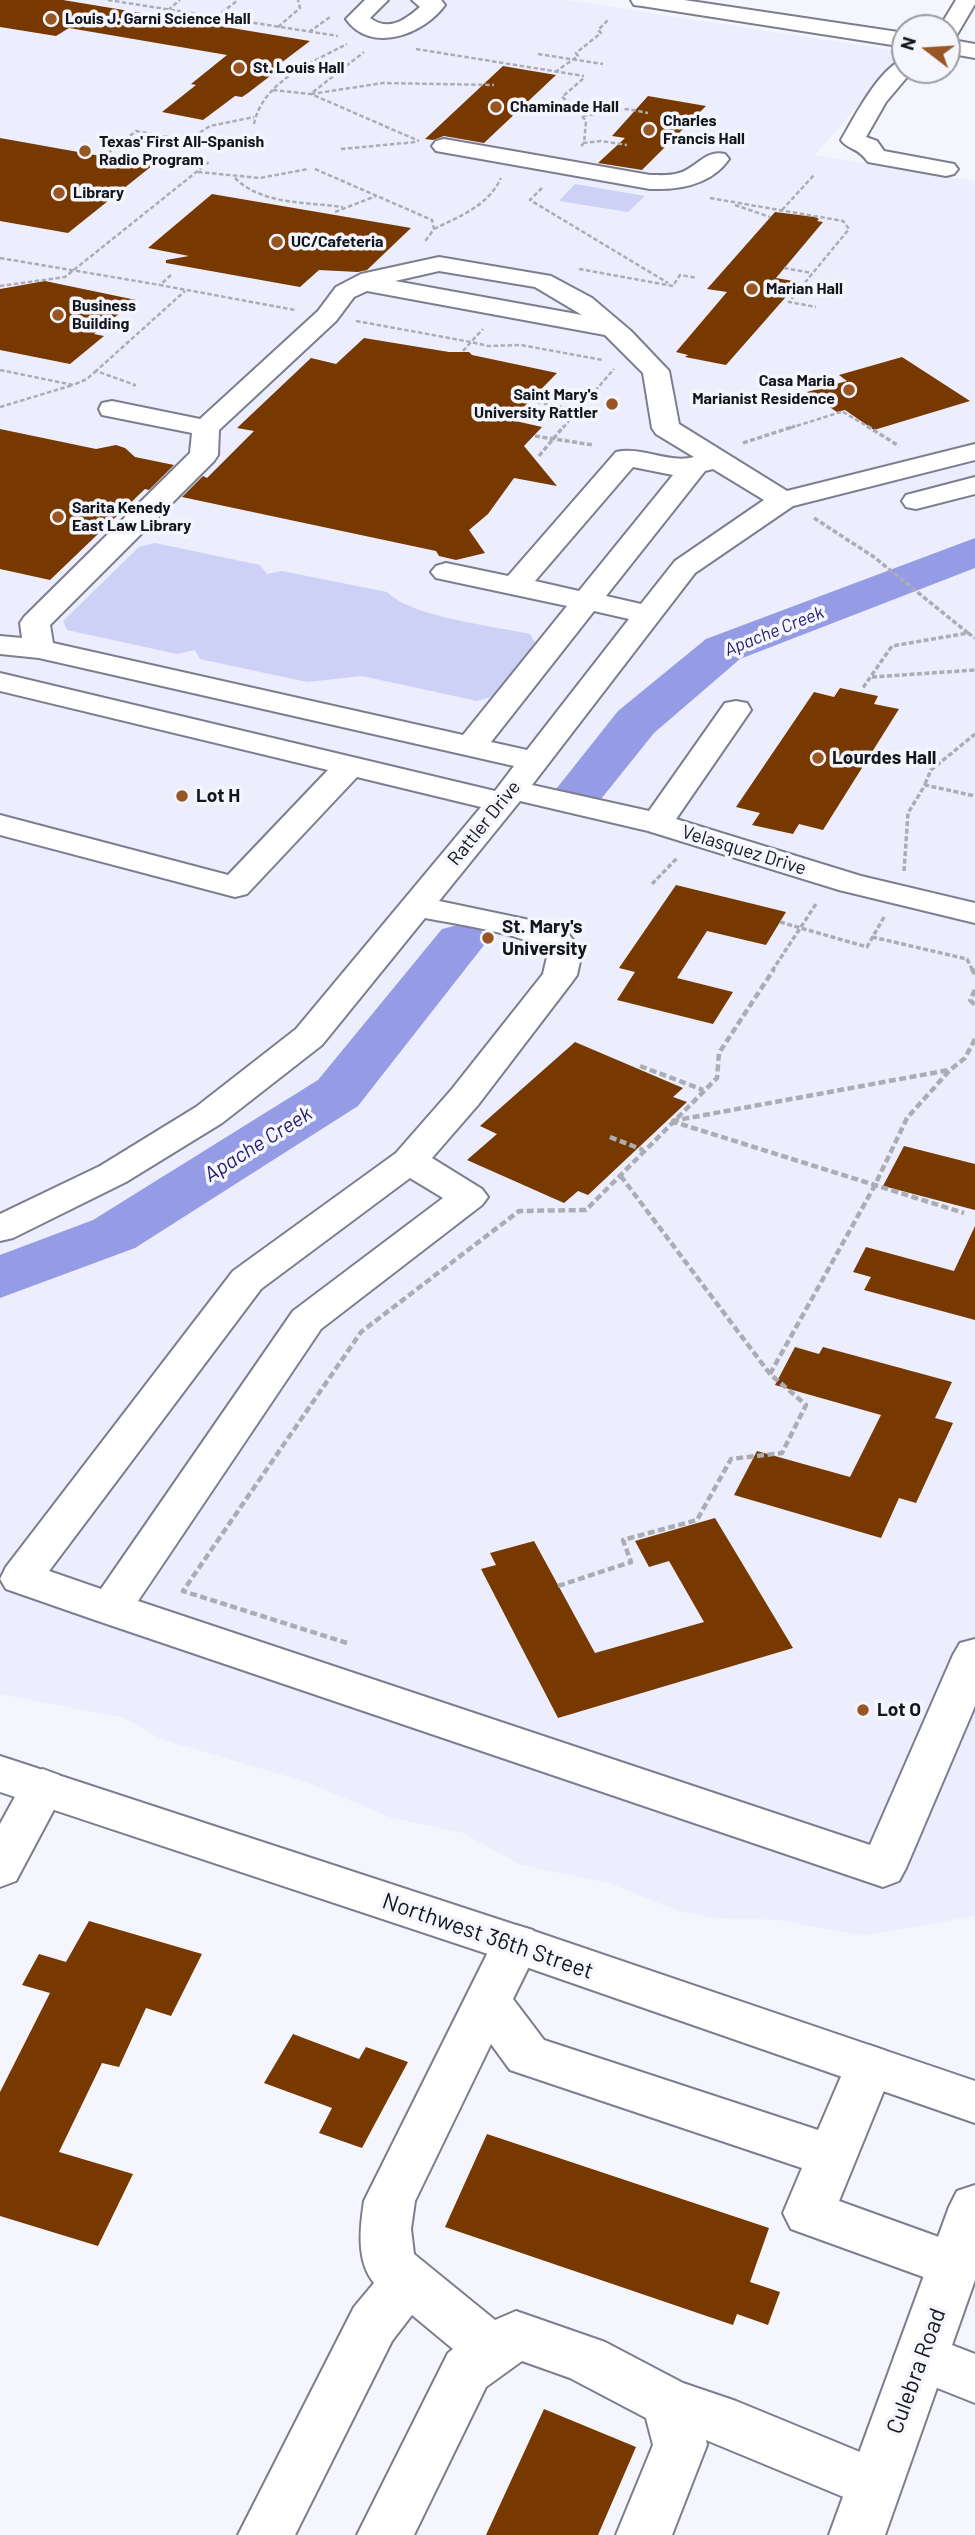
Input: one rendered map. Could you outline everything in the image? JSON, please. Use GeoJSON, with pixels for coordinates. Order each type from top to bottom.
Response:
{"type":"FeatureCollection","features":[{"type":"Feature","properties":{"kind":"street"},"geometry":{"type":"LineString","coordinates":[[377,0],[357,19],[368,29],[394,32],[417,22],[434,5],[423,0]]}},
{"type":"Feature","properties":{"kind":"street"},"geometry":{"type":"LineString","coordinates":[[642,0],[891,38]]}},
{"type":"Feature","properties":{"kind":"street"},"geometry":{"type":"LineString","coordinates":[[780,21],[796,0]]}},
{"type":"Feature","properties":{"kind":"street"},"geometry":{"type":"LineString","coordinates":[[891,82],[876,99],[853,141],[869,146],[876,156],[946,169]]}},
{"type":"Feature","properties":{"kind":"street"},"geometry":{"type":"LineString","coordinates":[[443,146],[650,182],[676,183],[696,177],[717,159]]}},
{"type":"Feature","properties":{"kind":"street"},"geometry":{"type":"LineString","coordinates":[[39,649],[36,623],[204,455],[206,428],[327,316],[345,292],[362,282],[614,329],[656,371],[666,428],[717,459],[779,503]]}},
{"type":"Feature","properties":{"kind":"street"},"geometry":{"type":"LineString","coordinates":[[112,409],[206,428]]}},
{"type":"Feature","properties":{"kind":"street","name":"Rattler Drive"},"geometry":{"type":"LineString","coordinates":[[0,1229],[113,1174],[219,1107],[309,1037],[507,796],[685,567],[779,503],[975,452]]}},
{"type":"Feature","properties":{"kind":"street"},"geometry":{"type":"LineString","coordinates":[[523,577],[626,458],[691,470]]}},
{"type":"Feature","properties":{"kind":"street"},"geometry":{"type":"LineString","coordinates":[[470,747],[695,465],[717,459]]}},
{"type":"Feature","properties":{"kind":"street"},"geometry":{"type":"LineString","coordinates":[[916,501],[975,485]]}},
{"type":"Feature","properties":{"kind":"street"},"geometry":{"type":"LineString","coordinates":[[446,572],[523,577],[586,601],[649,614]]}},
{"type":"Feature","properties":{"kind":"street"},"geometry":{"type":"LineString","coordinates":[[0,645],[39,649],[534,761]]}},
{"type":"Feature","properties":{"kind":"street","name":"Velasquez Drive"},"geometry":{"type":"LineString","coordinates":[[0,682],[350,765],[657,823],[851,883],[975,913]]}},
{"type":"Feature","properties":{"kind":"street"},"geometry":{"type":"LineString","coordinates":[[657,823],[736,710]]}},
{"type":"Feature","properties":{"kind":"street"},"geometry":{"type":"LineString","coordinates":[[0,825],[235,887],[350,765]]}},
{"type":"Feature","properties":{"kind":"street"},"geometry":{"type":"LineString","coordinates":[[416,906],[525,929],[555,939],[565,952],[560,975],[465,1097],[409,1161],[247,1280],[21,1578],[883,1868],[975,1655]]}},
{"type":"Feature","properties":{"kind":"street"},"geometry":{"type":"LineString","coordinates":[[110,1609],[307,1320],[469,1197],[409,1161]]}},
{"type":"Feature","properties":{"kind":"street"},"geometry":{"type":"LineString","coordinates":[[0,1868],[22,1780]]}},
{"type":"Feature","properties":{"kind":"street","name":"Northwest 36th Street"},"geometry":{"type":"LineString","coordinates":[[22,1780],[516,1944],[975,2102]]}},
{"type":"Feature","properties":{"kind":"street"},"geometry":{"type":"LineString","coordinates":[[494,2351],[390,2264],[385,2229],[390,2201],[516,1944]]}},
{"type":"Feature","properties":{"kind":"street"},"geometry":{"type":"LineString","coordinates":[[487,2000],[527,2055],[831,2156]]}},
{"type":"Feature","properties":{"kind":"street"},"geometry":{"type":"LineString","coordinates":[[869,2066],[809,2213],[954,2265]]}},
{"type":"Feature","properties":{"kind":"street","name":"Culebra Road"},"geometry":{"type":"LineString","coordinates":[[857,2535],[975,2207]]}},
{"type":"Feature","properties":{"kind":"street"},"geometry":{"type":"LineString","coordinates":[[266,2535],[373,2324],[409,2280]]}},
{"type":"Feature","properties":{"kind":"street"},"geometry":{"type":"LineString","coordinates":[[384,2535],[467,2370],[516,2335],[586,2359],[669,2403],[717,2419],[875,2484]]}},
{"type":"Feature","properties":{"kind":"street"},"geometry":{"type":"LineString","coordinates":[[921,2357],[975,2379]]}},
{"type":"Feature","properties":{"kind":"street"},"geometry":{"type":"LineString","coordinates":[[644,2535],[680,2445],[669,2403]]}},
{"type":"Feature","properties":{"kind":"path"},"geometry":{"type":"LineString","coordinates":[[108,0],[345,37]]}},
{"type":"Feature","properties":{"kind":"path"},"geometry":{"type":"LineString","coordinates":[[168,10],[180,0]]}},
{"type":"Feature","properties":{"kind":"path"},"geometry":{"type":"LineString","coordinates":[[215,17],[239,0]]}},
{"type":"Feature","properties":{"kind":"path"},"geometry":{"type":"LineString","coordinates":[[278,27],[300,8],[298,0]]}},
{"type":"Feature","properties":{"kind":"path"},"geometry":{"type":"LineString","coordinates":[[309,32],[334,14]]}},
{"type":"Feature","properties":{"kind":"path"},"geometry":{"type":"LineString","coordinates":[[555,72],[573,60],[585,44],[601,33],[598,30],[608,20]]}},
{"type":"Feature","properties":{"kind":"path"},"geometry":{"type":"LineString","coordinates":[[254,124],[254,117],[263,96],[302,68],[356,39]]}},
{"type":"Feature","properties":{"kind":"path"},"geometry":{"type":"LineString","coordinates":[[404,47],[585,77]]}},
{"type":"Feature","properties":{"kind":"path"},"geometry":{"type":"LineString","coordinates":[[310,94],[366,50]]}},
{"type":"Feature","properties":{"kind":"path"},"geometry":{"type":"LineString","coordinates":[[538,54],[603,64]]}},
{"type":"Feature","properties":{"kind":"path"},"geometry":{"type":"LineString","coordinates":[[272,90],[310,94],[383,83],[494,85]]}},
{"type":"Feature","properties":{"kind":"path"},"geometry":{"type":"LineString","coordinates":[[310,94],[421,141],[341,149]]}},
{"type":"Feature","properties":{"kind":"path"},"geometry":{"type":"LineString","coordinates":[[601,113],[612,102]]}},
{"type":"Feature","properties":{"kind":"path"},"geometry":{"type":"LineString","coordinates":[[583,116],[628,109],[648,113]]}},
{"type":"Feature","properties":{"kind":"path"},"geometry":{"type":"LineString","coordinates":[[188,141],[210,126],[254,117]]}},
{"type":"Feature","properties":{"kind":"path"},"geometry":{"type":"LineString","coordinates":[[108,153],[136,131],[196,142]]}},
{"type":"Feature","properties":{"kind":"path"},"geometry":{"type":"LineString","coordinates":[[426,240],[434,229],[482,202],[498,186],[501,178],[498,173],[507,157]]}},
{"type":"Feature","properties":{"kind":"path"},"geometry":{"type":"LineString","coordinates":[[0,286],[65,276],[210,161]]}},
{"type":"Feature","properties":{"kind":"path"},"geometry":{"type":"LineString","coordinates":[[197,172],[235,178],[279,176],[308,169]]}},
{"type":"Feature","properties":{"kind":"path"},"geometry":{"type":"LineString","coordinates":[[315,169],[432,220],[434,229]]}},
{"type":"Feature","properties":{"kind":"path"},"geometry":{"type":"LineString","coordinates":[[781,211],[814,174]]}},
{"type":"Feature","properties":{"kind":"path"},"geometry":{"type":"LineString","coordinates":[[235,178],[241,187],[255,194],[343,207]]}},
{"type":"Feature","properties":{"kind":"path"},"geometry":{"type":"LineString","coordinates":[[335,212],[377,196]]}},
{"type":"Feature","properties":{"kind":"path"},"geometry":{"type":"LineString","coordinates":[[708,198],[843,221],[849,229],[789,302],[816,307]]}},
{"type":"Feature","properties":{"kind":"path"},"geometry":{"type":"LineString","coordinates":[[721,200],[770,217]]}},
{"type":"Feature","properties":{"kind":"path"},"geometry":{"type":"LineString","coordinates":[[0,258],[160,285]]}},
{"type":"Feature","properties":{"kind":"path"},"geometry":{"type":"LineString","coordinates":[[784,268],[813,273]]}},
{"type":"Feature","properties":{"kind":"path"},"geometry":{"type":"LineString","coordinates":[[0,407],[87,379],[186,290]]}},
{"type":"Feature","properties":{"kind":"path"},"geometry":{"type":"LineString","coordinates":[[463,351],[471,342],[488,346],[521,345],[607,361]]}},
{"type":"Feature","properties":{"kind":"path"},"geometry":{"type":"LineString","coordinates":[[540,456],[619,363]]}},
{"type":"Feature","properties":{"kind":"path"},"geometry":{"type":"LineString","coordinates":[[0,370],[73,385]]}},
{"type":"Feature","properties":{"kind":"path"},"geometry":{"type":"LineString","coordinates":[[96,371],[135,385],[112,409]]}},
{"type":"Feature","properties":{"kind":"path"},"geometry":{"type":"LineString","coordinates":[[530,401],[579,411]]}},
{"type":"Feature","properties":{"kind":"path"},"geometry":{"type":"LineString","coordinates":[[741,443],[844,411],[899,446]]}},
{"type":"Feature","properties":{"kind":"path"},"geometry":{"type":"LineString","coordinates":[[535,436],[593,445]]}},
{"type":"Feature","properties":{"kind":"path"},"geometry":{"type":"LineString","coordinates":[[779,503],[830,526],[975,638]]}},
{"type":"Feature","properties":{"kind":"path"},"geometry":{"type":"LineString","coordinates":[[862,689],[892,646],[968,633]]}},
{"type":"Feature","properties":{"kind":"path"},"geometry":{"type":"LineString","coordinates":[[871,677],[975,670]]}},
{"type":"Feature","properties":{"kind":"path"},"geometry":{"type":"LineString","coordinates":[[902,876],[906,861],[908,813],[931,770],[975,734]]}},
{"type":"Feature","properties":{"kind":"path"},"geometry":{"type":"LineString","coordinates":[[925,785],[975,796]]}},
{"type":"Feature","properties":{"kind":"path"},"geometry":{"type":"LineString","coordinates":[[346,1643],[183,1591],[361,1332],[519,1210],[586,1210],[671,1121],[717,1078],[719,1053],[816,904]]}},
{"type":"Feature","properties":{"kind":"path"},"geometry":{"type":"LineString","coordinates":[[780,922],[867,947],[886,913]]}},
{"type":"Feature","properties":{"kind":"path"},"geometry":{"type":"LineString","coordinates":[[872,937],[967,959],[975,974]]}},
{"type":"Feature","properties":{"kind":"path"},"geometry":{"type":"LineString","coordinates":[[975,990],[970,1000],[975,1005]]}},
{"type":"Feature","properties":{"kind":"path"},"geometry":{"type":"LineString","coordinates":[[770,1374],[874,1187],[907,1118],[950,1070],[965,1058],[975,1039]]}},
{"type":"Feature","properties":{"kind":"path"},"geometry":{"type":"LineString","coordinates":[[640,1066],[703,1090]]}},
{"type":"Feature","properties":{"kind":"path"},"geometry":{"type":"LineString","coordinates":[[671,1121],[950,1070]]}},
{"type":"Feature","properties":{"kind":"path"},"geometry":{"type":"LineString","coordinates":[[671,1121],[874,1187],[964,1213]]}},
{"type":"Feature","properties":{"kind":"path"},"geometry":{"type":"LineString","coordinates":[[610,1138],[643,1150]]}},
{"type":"Feature","properties":{"kind":"path"},"geometry":{"type":"LineString","coordinates":[[558,1586],[631,1562],[623,1540],[697,1520],[731,1459],[782,1453],[806,1405],[770,1374],[620,1175]]}},
{"type":"Feature","properties":{"kind":"shaded area","name":"St. Mary's University"},"geometry":{"type":"Polygon","coordinates":[[[0,0],[567,0],[891,50],[891,68],[815,155],[975,181],[975,1916],[863,1936],[779,1920],[715,1918],[678,1911],[609,1883],[521,1865],[463,1833],[392,1818],[306,1782],[161,1739],[124,1718],[0,1694],[0,0]]]}},
{"type":"Feature","properties":{"kind":"shaded area"},"geometry":{"type":"Polygon","coordinates":[[[575,184],[645,196],[628,212],[559,201],[575,184]]]}},
{"type":"Feature","properties":{"kind":"shaded area"},"geometry":{"type":"Polygon","coordinates":[[[155,543],[260,565],[267,574],[282,571],[387,592],[399,601],[433,614],[530,634],[536,644],[494,696],[477,701],[362,676],[307,682],[200,659],[195,650],[177,654],[67,630],[63,621],[139,547],[155,543]]]}},
{"type":"Feature","properties":{"kind":"building"},"geometry":{"type":"Polygon","coordinates":[[[0,0],[63,0],[310,41],[273,69],[278,70],[248,93],[242,97],[235,96],[203,120],[162,112],[196,85],[191,84],[227,55],[69,28],[56,36],[0,27],[0,0]]]}},
{"type":"Feature","properties":{"kind":"building"},"geometry":{"type":"Polygon","coordinates":[[[503,66],[556,75],[484,143],[444,136],[433,140],[425,139],[503,66]]]}},
{"type":"Feature","properties":{"kind":"building","name":"Charles Francis Hall"},"geometry":{"type":"Polygon","coordinates":[[[648,96],[706,106],[642,170],[598,163],[625,138],[612,136],[648,96]]]}},
{"type":"Feature","properties":{"kind":"building","name":"Library"},"geometry":{"type":"Polygon","coordinates":[[[0,138],[153,165],[68,233],[0,221],[0,138]]]}},
{"type":"Feature","properties":{"kind":"building","name":"UC/Cafeteria"},"geometry":{"type":"Polygon","coordinates":[[[212,194],[411,228],[367,270],[319,270],[300,287],[166,263],[166,260],[189,256],[148,248],[212,194]]]}},
{"type":"Feature","properties":{"kind":"building","name":"Marian Hall"},"geometry":{"type":"Polygon","coordinates":[[[775,212],[815,217],[819,219],[817,221],[823,222],[776,278],[799,282],[726,365],[685,357],[688,355],[676,352],[727,292],[707,289],[775,212]]]}},
{"type":"Feature","properties":{"kind":"building","name":"Business Building"},"geometry":{"type":"Polygon","coordinates":[[[45,281],[136,300],[94,334],[104,336],[70,364],[0,350],[0,289],[45,281]]]}},
{"type":"Feature","properties":{"kind":"building"},"geometry":{"type":"Polygon","coordinates":[[[364,338],[449,352],[469,352],[472,355],[557,373],[511,420],[542,427],[524,446],[557,486],[514,478],[488,514],[469,530],[485,553],[456,560],[439,556],[436,551],[182,497],[203,476],[207,478],[254,431],[237,428],[311,358],[336,364],[364,338]]]}},
{"type":"Feature","properties":{"kind":"building","name":"Casa Maria Marianist Residence"},"geometry":{"type":"Polygon","coordinates":[[[902,357],[970,401],[874,430],[845,410],[837,412],[807,392],[847,381],[839,375],[902,357]]]}},
{"type":"Feature","properties":{"kind":"building","name":"Sarita Kenedy East Law Library"},"geometry":{"type":"Polygon","coordinates":[[[0,429],[96,449],[116,445],[125,448],[135,457],[174,465],[149,490],[145,489],[50,580],[0,569],[0,429]]]}},
{"type":"Feature","properties":{"kind":"building","name":"Lourdes Hall"},"geometry":{"type":"Polygon","coordinates":[[[840,688],[878,696],[874,704],[899,709],[823,830],[799,824],[793,834],[752,825],[760,813],[736,807],[814,692],[834,697],[840,688]]]}},
{"type":"Feature","properties":{"kind":"building"},"geometry":{"type":"Polygon","coordinates":[[[676,885],[786,912],[766,945],[707,931],[677,978],[733,992],[713,1024],[617,1000],[635,972],[619,968],[676,885]]]}},
{"type":"Feature","properties":{"kind":"building"},"geometry":{"type":"Polygon","coordinates":[[[575,1042],[683,1088],[673,1097],[687,1102],[588,1195],[578,1191],[564,1203],[467,1160],[497,1134],[480,1126],[575,1042]]]}},
{"type":"Feature","properties":{"kind":"building"},"geometry":{"type":"Polygon","coordinates":[[[904,1146],[975,1164],[975,1210],[883,1186],[904,1146]]]}},
{"type":"Feature","properties":{"kind":"building"},"geometry":{"type":"Polygon","coordinates":[[[975,1226],[975,1320],[864,1290],[871,1277],[853,1272],[866,1247],[954,1271],[975,1226]]]}},
{"type":"Feature","properties":{"kind":"building"},"geometry":{"type":"Polygon","coordinates":[[[795,1347],[819,1354],[823,1347],[952,1382],[935,1418],[953,1423],[916,1503],[899,1498],[881,1538],[734,1495],[757,1451],[850,1477],[881,1415],[775,1385],[795,1347]]]}},
{"type":"Feature","properties":{"kind":"building"},"geometry":{"type":"Polygon","coordinates":[[[715,1518],[793,1648],[558,1718],[481,1569],[496,1565],[490,1553],[534,1541],[595,1653],[704,1622],[669,1561],[649,1567],[635,1541],[715,1518]]]}},
{"type":"Feature","properties":{"kind":"building"},"geometry":{"type":"Polygon","coordinates":[[[89,1921],[202,1954],[171,2016],[146,2008],[119,2067],[102,2063],[59,2152],[133,2174],[98,2246],[0,2216],[0,2092],[50,1993],[22,1985],[39,1954],[66,1962],[89,1921]]]}},
{"type":"Feature","properties":{"kind":"building"},"geometry":{"type":"Polygon","coordinates":[[[293,2034],[359,2059],[366,2047],[408,2062],[362,2148],[319,2133],[332,2108],[264,2083],[293,2034]]]}},
{"type":"Feature","properties":{"kind":"building"},"geometry":{"type":"Polygon","coordinates":[[[487,2134],[769,2228],[750,2282],[780,2292],[768,2325],[737,2314],[733,2325],[445,2227],[487,2134]]]}},
{"type":"Feature","properties":{"kind":"building"},"geometry":{"type":"Polygon","coordinates":[[[544,2409],[636,2447],[598,2535],[486,2535],[544,2409]]]}},
{"type":"Feature","properties":{"kind":"waterway","name":"Apache Creek"},"geometry":{"type":"LineString","coordinates":[[579,793],[636,722],[723,649],[975,552]]}},
{"type":"Feature","properties":{"kind":"waterway","name":"Apache Creek"},"geometry":{"type":"LineString","coordinates":[[0,1278],[114,1234],[338,1093],[461,940]]}},
{"type":"Feature","properties":{"kind":"place","name":"Louis J. Garni Science Hall"},"geometry":{"type":"Point","coordinates":[51,19]}},
{"type":"Feature","properties":{"kind":"place","name":"St. Louis Hall"},"geometry":{"type":"Point","coordinates":[239,68]}},
{"type":"Feature","properties":{"kind":"place","name":"Chaminade Hall"},"geometry":{"type":"Point","coordinates":[496,107]}},
{"type":"Feature","properties":{"kind":"place","name":"Charles Francis Hall"},"geometry":{"type":"Point","coordinates":[649,130]}},
{"type":"Feature","properties":{"kind":"place","name":"Texas' First All-Spanish Radio Program"},"geometry":{"type":"Point","coordinates":[85,151]}},
{"type":"Feature","properties":{"kind":"place","name":"Library"},"geometry":{"type":"Point","coordinates":[59,193]}},
{"type":"Feature","properties":{"kind":"place","name":"UC/Cafeteria"},"geometry":{"type":"Point","coordinates":[277,242]}},
{"type":"Feature","properties":{"kind":"place","name":"Marian Hall"},"geometry":{"type":"Point","coordinates":[752,289]}},
{"type":"Feature","properties":{"kind":"place","name":"Business Building"},"geometry":{"type":"Point","coordinates":[58,315]}},
{"type":"Feature","properties":{"kind":"place","name":"Casa Maria Marianist Residence"},"geometry":{"type":"Point","coordinates":[849,390]}},
{"type":"Feature","properties":{"kind":"place","name":"Saint Mary's University Rattler"},"geometry":{"type":"Point","coordinates":[612,404]}},
{"type":"Feature","properties":{"kind":"place","name":"Sarita Kenedy East Law Library"},"geometry":{"type":"Point","coordinates":[58,517]}},
{"type":"Feature","properties":{"kind":"place","name":"Lourdes Hall"},"geometry":{"type":"Point","coordinates":[818,758]}},
{"type":"Feature","properties":{"kind":"place","name":"Lot H"},"geometry":{"type":"Point","coordinates":[182,796]}},
{"type":"Feature","properties":{"kind":"place","name":"St. Mary's University"},"geometry":{"type":"Point","coordinates":[488,938]}},
{"type":"Feature","properties":{"kind":"place","name":"Lot O"},"geometry":{"type":"Point","coordinates":[863,1710]}}]}
